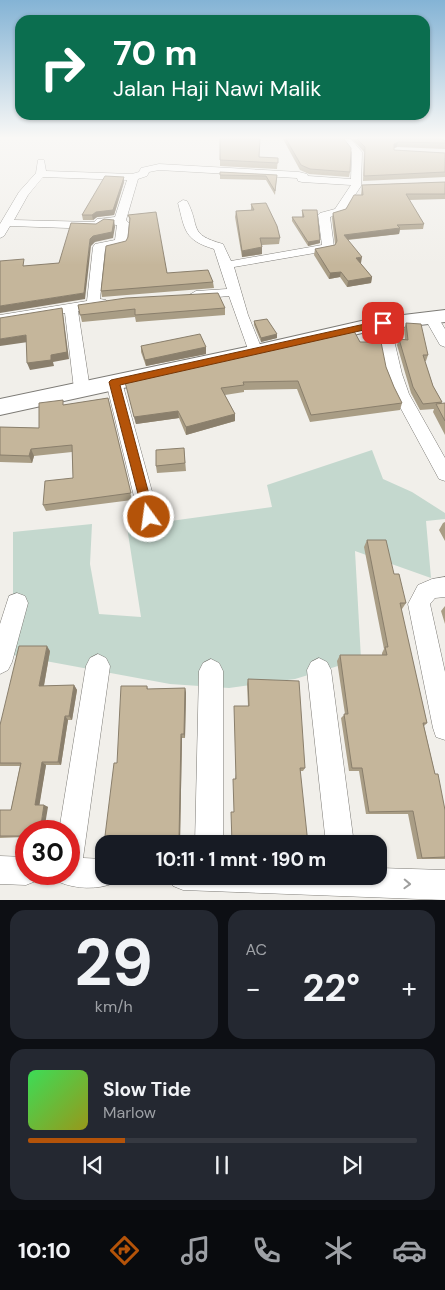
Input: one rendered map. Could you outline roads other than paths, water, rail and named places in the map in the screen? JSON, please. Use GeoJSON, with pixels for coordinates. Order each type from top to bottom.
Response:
{"type":"FeatureCollection","features":[{"type":"Feature","properties":{"kind":"main road"},"geometry":{"type":"LineString","coordinates":[[0,407],[383,323],[438,316]]}},
{"type":"Feature","properties":{"kind":"street"},"geometry":{"type":"LineString","coordinates":[[0,234],[26,190],[34,181]]}},
{"type":"Feature","properties":{"kind":"street"},"geometry":{"type":"LineString","coordinates":[[93,304],[99,247],[121,242],[123,223],[120,220],[133,181]]}},
{"type":"Feature","properties":{"kind":"street"},"geometry":{"type":"LineString","coordinates":[[321,181],[359,185]]}},
{"type":"Feature","properties":{"kind":"street"},"geometry":{"type":"LineString","coordinates":[[227,265],[328,247],[324,215],[339,211],[359,185],[359,181]]}},
{"type":"Feature","properties":{"kind":"street"},"geometry":{"type":"LineString","coordinates":[[183,203],[192,235],[199,241],[219,247],[227,265],[241,315],[256,352]]}},
{"type":"Feature","properties":{"kind":"street"},"geometry":{"type":"LineString","coordinates":[[8,223],[97,226],[101,221],[120,220]]}},
{"type":"Feature","properties":{"kind":"street"},"geometry":{"type":"LineString","coordinates":[[187,296],[235,292]]}},
{"type":"Feature","properties":{"kind":"street"},"geometry":{"type":"LineString","coordinates":[[0,319],[119,300]]}},
{"type":"Feature","properties":{"kind":"street"},"geometry":{"type":"LineString","coordinates":[[71,307],[82,389]]}},
{"type":"Feature","properties":{"kind":"street"},"geometry":{"type":"LineString","coordinates":[[438,316],[445,342]]}},
{"type":"Feature","properties":{"kind":"street"},"geometry":{"type":"LineString","coordinates":[[383,323],[394,374],[401,394],[445,474]]}},
{"type":"Feature","properties":{"kind":"street"},"geometry":{"type":"LineString","coordinates":[[114,382],[149,517]]}},
{"type":"Feature","properties":{"kind":"street"},"geometry":{"type":"LineString","coordinates":[[445,587],[429,588],[422,594],[419,604],[445,728]]}},
{"type":"Feature","properties":{"kind":"street"},"geometry":{"type":"LineString","coordinates":[[0,662],[17,603]]}},
{"type":"Feature","properties":{"kind":"street"},"geometry":{"type":"LineString","coordinates":[[75,820],[98,666]]}},
{"type":"Feature","properties":{"kind":"street"},"geometry":{"type":"LineString","coordinates":[[319,670],[339,835]]}},
{"type":"Feature","properties":{"kind":"street"},"geometry":{"type":"LineString","coordinates":[[209,835],[212,671]]}},
{"type":"Feature","properties":{"kind":"street"},"geometry":{"type":"LineString","coordinates":[[0,870],[15,871]]}},
{"type":"Feature","properties":{"kind":"street"},"geometry":{"type":"LineString","coordinates":[[80,872],[95,873]]}},
{"type":"Feature","properties":{"kind":"street"},"geometry":{"type":"LineString","coordinates":[[387,882],[445,885]]}}]}
